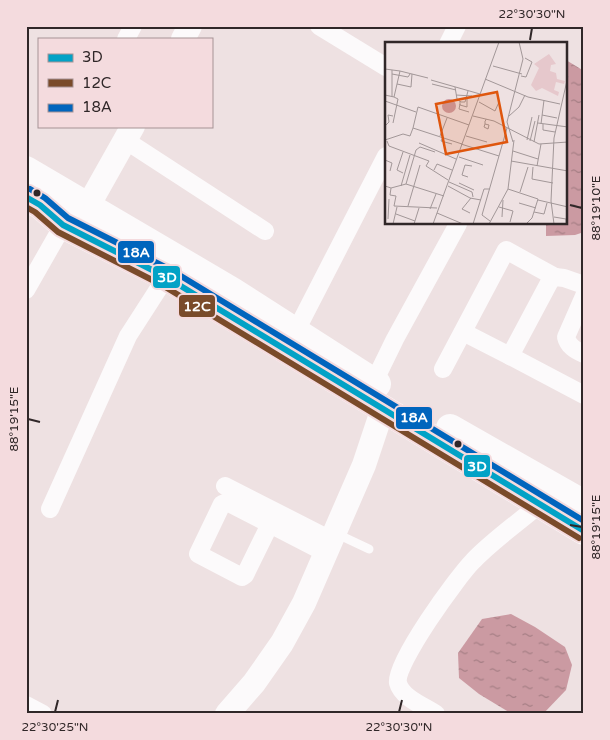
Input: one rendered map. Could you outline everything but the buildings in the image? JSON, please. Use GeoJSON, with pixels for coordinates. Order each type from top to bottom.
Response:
{"type":"FeatureCollection","features":[{"type":"Feature","properties":{"kind":"highway"},"geometry":{"type":"LineString","coordinates":[[26,170],[83,202],[296,331],[401,400],[584,504]]}},
{"type":"Feature","properties":{"kind":"highway"},"geometry":{"type":"LineString","coordinates":[[26,197],[40,205],[64,225],[166,278],[584,531]]}},
{"type":"Feature","properties":{"kind":"street"},"geometry":{"type":"LineString","coordinates":[[127,38],[133,26]]}},
{"type":"Feature","properties":{"kind":"street"},"geometry":{"type":"LineString","coordinates":[[184,38],[190,26]]}},
{"type":"Feature","properties":{"kind":"street"},"geometry":{"type":"LineString","coordinates":[[319,26],[385,67]]}},
{"type":"Feature","properties":{"kind":"street"},"geometry":{"type":"LineString","coordinates":[[449,42],[458,26]]}},
{"type":"Feature","properties":{"kind":"street"},"geometry":{"type":"LineString","coordinates":[[26,290],[64,225],[83,202],[129,133],[265,231]]}},
{"type":"Feature","properties":{"kind":"street"},"geometry":{"type":"LineString","coordinates":[[296,331],[385,158]]}},
{"type":"Feature","properties":{"kind":"street"},"geometry":{"type":"LineString","coordinates":[[374,382],[395,339],[457,225]]}},
{"type":"Feature","properties":{"kind":"street"},"geometry":{"type":"LineString","coordinates":[[443,369],[506,250],[555,277],[584,285]]}},
{"type":"Feature","properties":{"kind":"street"},"geometry":{"type":"LineString","coordinates":[[510,356],[546,287],[555,277]]}},
{"type":"Feature","properties":{"kind":"street"},"geometry":{"type":"LineString","coordinates":[[50,509],[128,336],[166,278]]}},
{"type":"Feature","properties":{"kind":"street"},"geometry":{"type":"LineString","coordinates":[[584,296],[566,337],[573,349],[584,354]]}},
{"type":"Feature","properties":{"kind":"street"},"geometry":{"type":"LineString","coordinates":[[462,332],[584,395]]}},
{"type":"Feature","properties":{"kind":"street"},"geometry":{"type":"LineString","coordinates":[[227,714],[254,683],[282,643],[304,603],[364,465],[383,408]]}},
{"type":"Feature","properties":{"kind":"street"},"geometry":{"type":"LineString","coordinates":[[225,486],[330,542]]}},
{"type":"Feature","properties":{"kind":"street"},"geometry":{"type":"LineString","coordinates":[[436,714],[403,692],[398,682],[399,673],[424,626],[472,561],[540,504]]}},
{"type":"Feature","properties":{"kind":"street"},"geometry":{"type":"LineString","coordinates":[[270,524],[330,542]]}},
{"type":"Feature","properties":{"kind":"street"},"geometry":{"type":"LineString","coordinates":[[26,705],[43,714]]}},
{"type":"Feature","properties":{"kind":"lane"},"geometry":{"type":"LineString","coordinates":[[330,542],[369,549]]}},
{"type":"Feature","properties":{"kind":"water"},"geometry":{"type":"Polygon","coordinates":[[[568,61],[584,71],[584,232],[575,235],[546,236],[546,225],[568,225],[568,61]]]}},
{"type":"Feature","properties":{"kind":"water"},"geometry":{"type":"Polygon","coordinates":[[[511,614],[565,647],[572,665],[566,690],[543,714],[512,714],[479,694],[459,678],[458,653],[482,619],[511,614]]]}},
{"type":"Feature","properties":{"kind":"transit line","name":"18A"},"geometry":{"type":"LineString","coordinates":[[30,189],[45,198],[68,218],[171,270],[584,521]]}},
{"type":"Feature","properties":{"kind":"transit line","name":"3D"},"geometry":{"type":"LineString","coordinates":[[26,197],[40,205],[63,225],[166,277],[584,531]]}},
{"type":"Feature","properties":{"kind":"transit line","name":"12C"},"geometry":{"type":"LineString","coordinates":[[26,207],[35,212],[58,232],[162,285],[579,538]]}}]}
